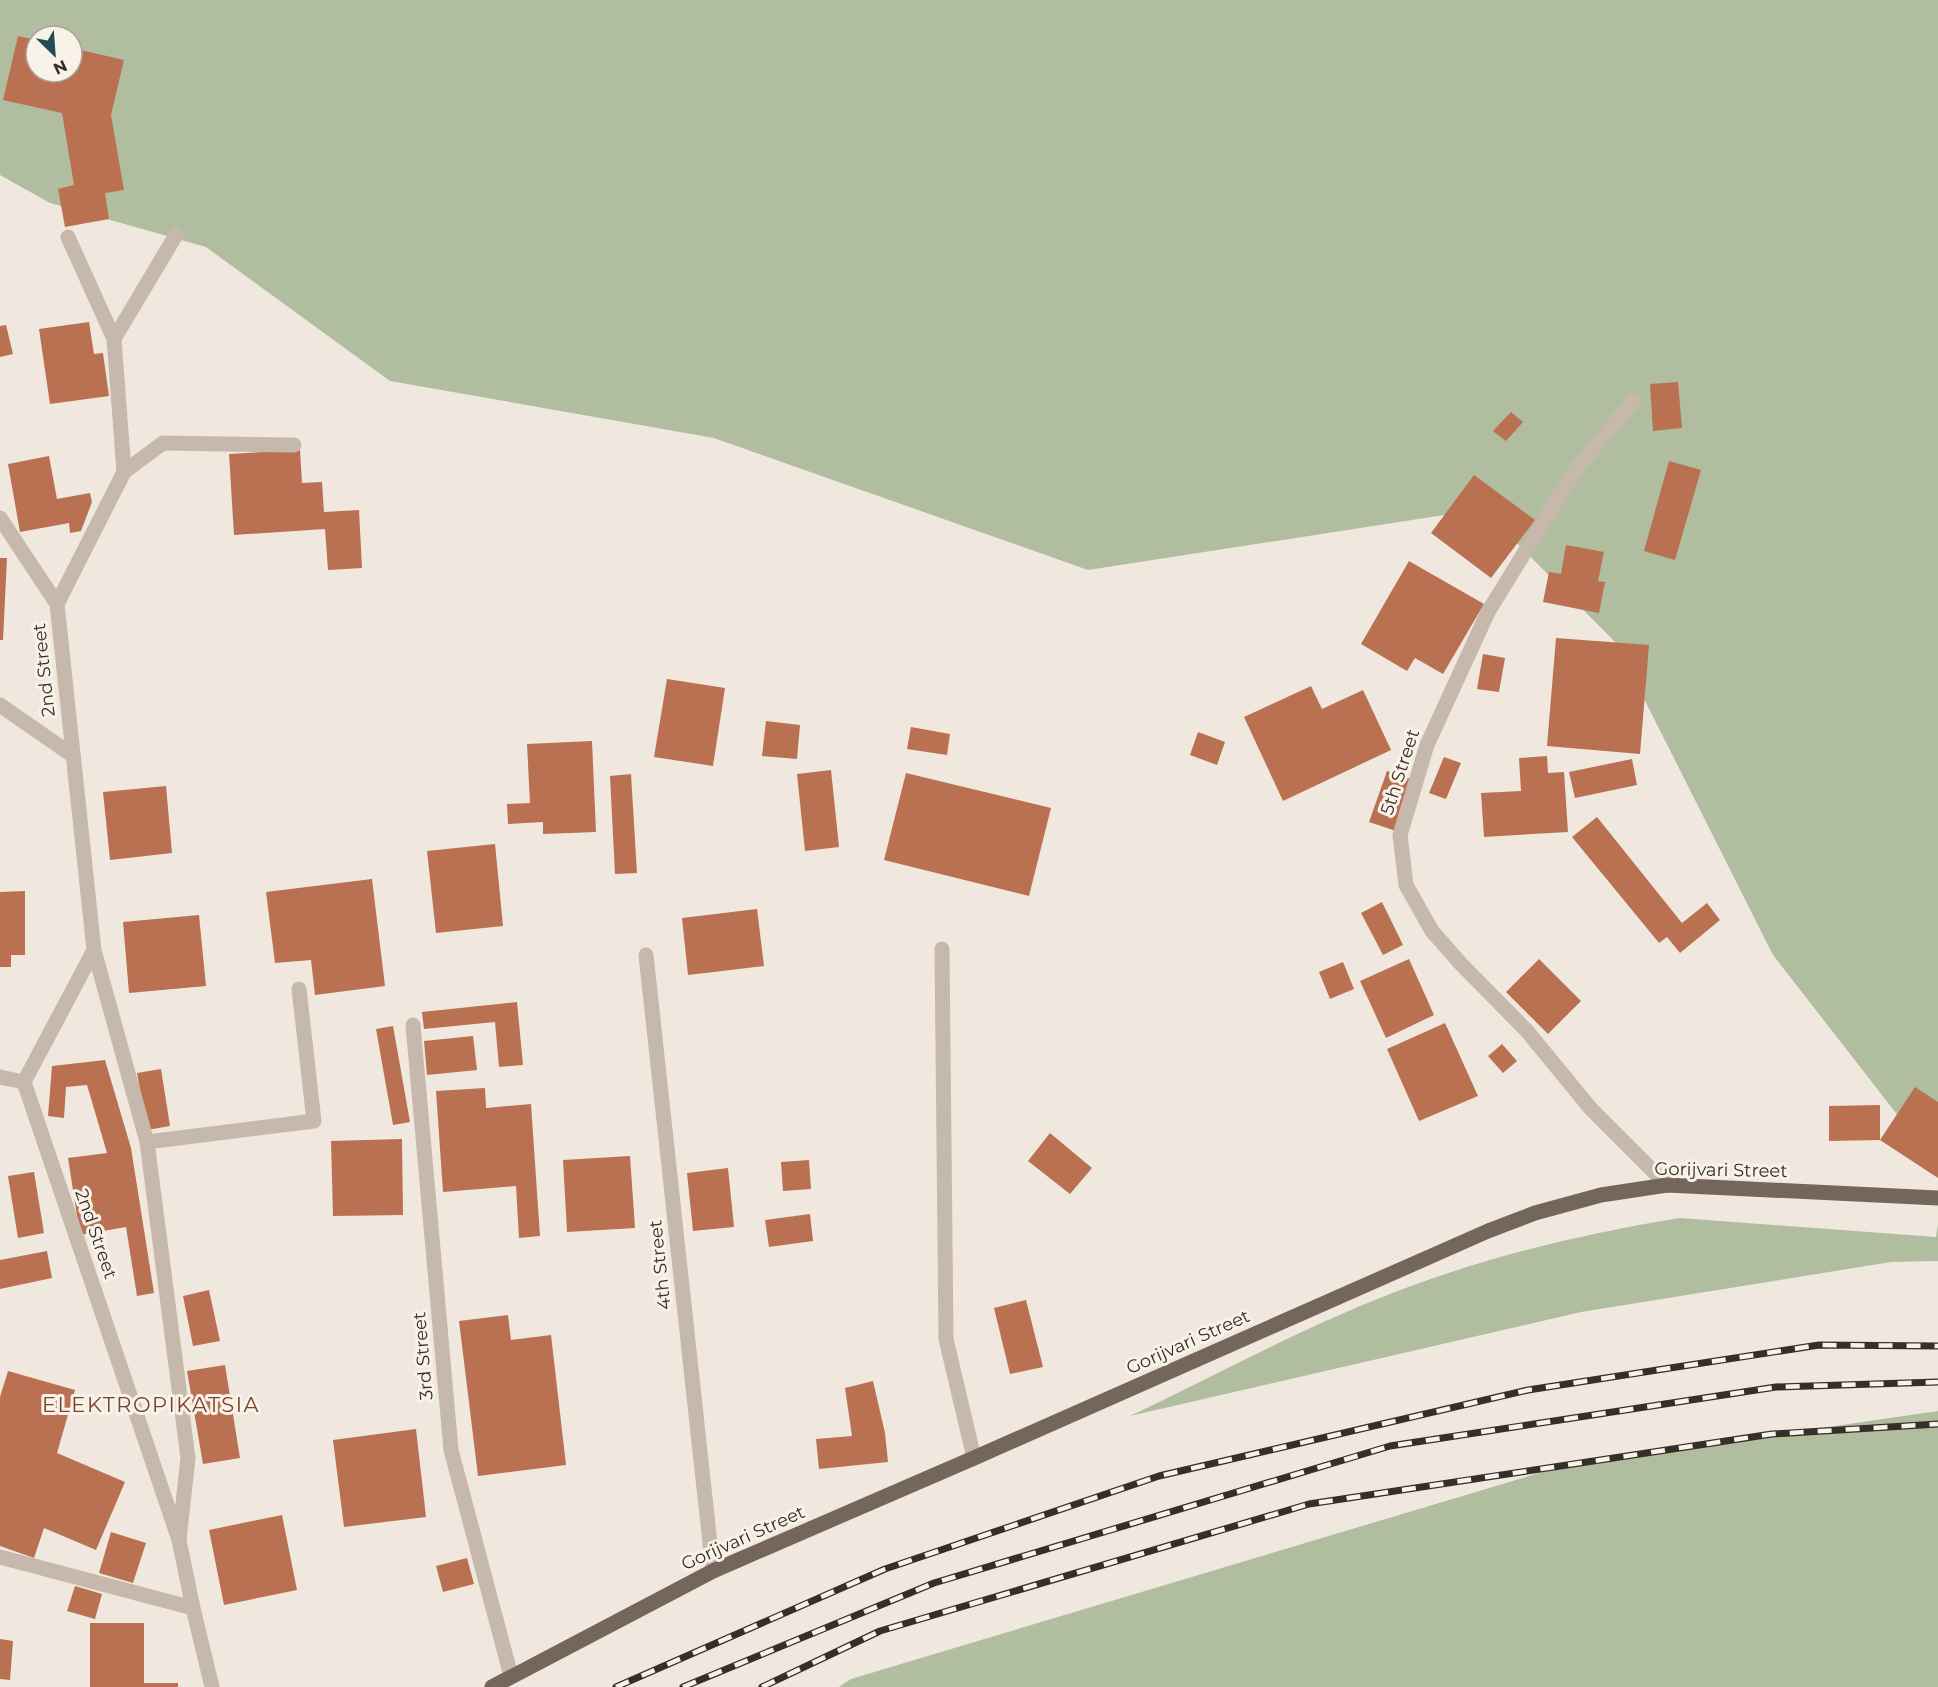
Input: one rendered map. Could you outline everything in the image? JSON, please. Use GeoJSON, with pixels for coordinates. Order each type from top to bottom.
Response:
{"type":"FeatureCollection","features":[{"type":"Feature","properties":{"kind":"main road","name":"Gorijvari Street"},"geometry":{"type":"LineString","coordinates":[[492,1687],[713,1571],[1488,1230],[1535,1214],[1601,1195],[1667,1185],[1938,1198]]}},
{"type":"Feature","properties":{"kind":"street"},"geometry":{"type":"LineString","coordinates":[[114,339],[176,235]]}},
{"type":"Feature","properties":{"kind":"street"},"geometry":{"type":"LineString","coordinates":[[68,237],[114,339],[124,472]]}},
{"type":"Feature","properties":{"kind":"street","name":"5th Street"},"geometry":{"type":"LineString","coordinates":[[1633,401],[1574,472],[1488,612],[1427,745],[1400,835],[1406,885],[1432,931],[1527,1031],[1591,1109],[1667,1185]]}},
{"type":"Feature","properties":{"kind":"street","name":"2nd Street"},"geometry":{"type":"LineString","coordinates":[[179,1540],[188,1458],[147,1142],[94,950],[57,604],[124,472],[164,443],[294,445]]}},
{"type":"Feature","properties":{"kind":"street"},"geometry":{"type":"LineString","coordinates":[[0,518],[57,604]]}},
{"type":"Feature","properties":{"kind":"street"},"geometry":{"type":"LineString","coordinates":[[0,705],[72,755]]}},
{"type":"Feature","properties":{"kind":"street"},"geometry":{"type":"LineString","coordinates":[[942,949],[946,1339],[974,1458]]}},
{"type":"Feature","properties":{"kind":"street"},"geometry":{"type":"LineString","coordinates":[[0,1077],[24,1082],[94,950]]}},
{"type":"Feature","properties":{"kind":"street","name":"4th Street"},"geometry":{"type":"LineString","coordinates":[[646,955],[713,1571]]}},
{"type":"Feature","properties":{"kind":"street"},"geometry":{"type":"LineString","coordinates":[[147,1142],[314,1120],[299,989]]}},
{"type":"Feature","properties":{"kind":"street","name":"3rd Street"},"geometry":{"type":"LineString","coordinates":[[413,1025],[451,1450],[511,1676]]}},
{"type":"Feature","properties":{"kind":"street","name":"2nd Street"},"geometry":{"type":"LineString","coordinates":[[24,1082],[179,1540],[213,1687]]}},
{"type":"Feature","properties":{"kind":"street"},"geometry":{"type":"LineString","coordinates":[[0,1557],[193,1608]]}},
{"type":"Feature","properties":{"kind":"green space"},"geometry":{"type":"Polygon","coordinates":[[[0,0],[1938,0],[1938,1167],[1773,955],[1616,643],[1483,509],[1088,570],[714,438],[390,381],[206,247],[50,203],[0,175],[0,0]]]}},
{"type":"Feature","properties":{"kind":"green space"},"geometry":{"type":"Polygon","coordinates":[[[1680,1218],[1936,1237],[1938,1224],[1938,1261],[1891,1262],[1581,1312],[1130,1416],[1304,1331],[1411,1286],[1477,1264],[1544,1246],[1611,1230],[1680,1218]]]}},
{"type":"Feature","properties":{"kind":"green space"},"geometry":{"type":"Polygon","coordinates":[[[1938,1411],[1938,1687],[839,1687],[851,1679],[1566,1465],[1938,1411]]]}},
{"type":"Feature","properties":{"kind":"building"},"geometry":{"type":"Polygon","coordinates":[[[18,36],[24,37],[24,84],[84,84],[84,51],[124,60],[111,115],[124,190],[105,193],[109,219],[65,227],[58,189],[74,185],[62,113],[3,100],[18,36]]]}},
{"type":"Feature","properties":{"kind":"building"},"geometry":{"type":"Polygon","coordinates":[[[89,322],[94,354],[103,353],[109,396],[50,404],[39,329],[89,322]]]}},
{"type":"Feature","properties":{"kind":"building"},"geometry":{"type":"Polygon","coordinates":[[[6,325],[13,354],[0,357],[0,326],[6,325]]]}},
{"type":"Feature","properties":{"kind":"building"},"geometry":{"type":"Polygon","coordinates":[[[1678,382],[1682,428],[1653,431],[1650,384],[1678,382]]]}},
{"type":"Feature","properties":{"kind":"building"},"geometry":{"type":"Polygon","coordinates":[[[1511,412],[1523,422],[1506,441],[1493,431],[1511,412]]]}},
{"type":"Feature","properties":{"kind":"building"},"geometry":{"type":"Polygon","coordinates":[[[300,450],[302,483],[322,482],[324,512],[359,510],[362,568],[328,570],[325,529],[234,535],[229,454],[300,450]]]}},
{"type":"Feature","properties":{"kind":"building"},"geometry":{"type":"Polygon","coordinates":[[[49,456],[57,499],[90,493],[92,502],[81,531],[70,533],[69,523],[20,532],[8,464],[49,456]]]}},
{"type":"Feature","properties":{"kind":"building"},"geometry":{"type":"Polygon","coordinates":[[[1669,461],[1701,470],[1675,560],[1644,551],[1669,461]]]}},
{"type":"Feature","properties":{"kind":"building"},"geometry":{"type":"Polygon","coordinates":[[[1474,475],[1535,520],[1491,578],[1431,533],[1474,475]]]}},
{"type":"Feature","properties":{"kind":"building"},"geometry":{"type":"Polygon","coordinates":[[[1566,545],[1604,552],[1598,581],[1605,582],[1599,613],[1543,602],[1549,572],[1561,574],[1566,545]]]}},
{"type":"Feature","properties":{"kind":"building"},"geometry":{"type":"Polygon","coordinates":[[[0,558],[7,558],[3,640],[0,640],[0,558]]]}},
{"type":"Feature","properties":{"kind":"building"},"geometry":{"type":"Polygon","coordinates":[[[1409,561],[1484,604],[1443,674],[1415,658],[1407,671],[1361,644],[1409,561]]]}},
{"type":"Feature","properties":{"kind":"building"},"geometry":{"type":"Polygon","coordinates":[[[1556,638],[1649,645],[1640,754],[1547,746],[1556,638]]]}},
{"type":"Feature","properties":{"kind":"building"},"geometry":{"type":"Polygon","coordinates":[[[1483,654],[1505,658],[1499,692],[1477,689],[1483,654]]]}},
{"type":"Feature","properties":{"kind":"building"},"geometry":{"type":"Polygon","coordinates":[[[667,679],[725,688],[713,766],[654,757],[667,679]]]}},
{"type":"Feature","properties":{"kind":"building"},"geometry":{"type":"Polygon","coordinates":[[[1311,686],[1322,709],[1363,690],[1391,750],[1283,801],[1244,717],[1311,686]]]}},
{"type":"Feature","properties":{"kind":"building"},"geometry":{"type":"Polygon","coordinates":[[[766,721],[800,725],[797,759],[762,756],[766,721]]]}},
{"type":"Feature","properties":{"kind":"building"},"geometry":{"type":"Polygon","coordinates":[[[911,727],[950,734],[947,755],[907,749],[911,727]]]}},
{"type":"Feature","properties":{"kind":"building"},"geometry":{"type":"Polygon","coordinates":[[[1198,732],[1225,742],[1217,765],[1190,755],[1198,732]]]}},
{"type":"Feature","properties":{"kind":"building"},"geometry":{"type":"Polygon","coordinates":[[[592,741],[596,832],[543,834],[543,822],[508,824],[507,804],[530,803],[527,744],[592,741]]]}},
{"type":"Feature","properties":{"kind":"building"},"geometry":{"type":"Polygon","coordinates":[[[1547,756],[1548,773],[1564,772],[1568,832],[1484,837],[1481,793],[1521,791],[1519,758],[1547,756]]]}},
{"type":"Feature","properties":{"kind":"building"},"geometry":{"type":"Polygon","coordinates":[[[1444,757],[1461,763],[1446,799],[1429,793],[1444,757]]]}},
{"type":"Feature","properties":{"kind":"building"},"geometry":{"type":"Polygon","coordinates":[[[1632,759],[1637,785],[1575,798],[1569,772],[1632,759]]]}},
{"type":"Feature","properties":{"kind":"building"},"geometry":{"type":"Polygon","coordinates":[[[831,770],[839,847],[805,851],[797,774],[831,770]]]}},
{"type":"Feature","properties":{"kind":"building"},"geometry":{"type":"Polygon","coordinates":[[[1387,771],[1414,780],[1396,831],[1369,822],[1387,771]]]}},
{"type":"Feature","properties":{"kind":"building"},"geometry":{"type":"Polygon","coordinates":[[[906,773],[1051,808],[1029,896],[884,860],[906,773]]]}},
{"type":"Feature","properties":{"kind":"building"},"geometry":{"type":"Polygon","coordinates":[[[631,774],[637,873],[615,874],[610,776],[631,774]]]}},
{"type":"Feature","properties":{"kind":"building"},"geometry":{"type":"Polygon","coordinates":[[[166,786],[172,853],[110,860],[103,792],[166,786]]]}},
{"type":"Feature","properties":{"kind":"building"},"geometry":{"type":"Polygon","coordinates":[[[1597,817],[1682,923],[1707,903],[1720,920],[1680,953],[1667,937],[1659,943],[1572,837],[1597,817]]]}},
{"type":"Feature","properties":{"kind":"building"},"geometry":{"type":"Polygon","coordinates":[[[495,844],[503,926],[436,933],[427,851],[495,844]]]}},
{"type":"Feature","properties":{"kind":"building"},"geometry":{"type":"Polygon","coordinates":[[[372,879],[385,986],[315,995],[311,960],[275,963],[266,892],[372,879]]]}},
{"type":"Feature","properties":{"kind":"building"},"geometry":{"type":"Polygon","coordinates":[[[25,891],[25,955],[11,955],[11,967],[0,967],[0,892],[25,891]]]}},
{"type":"Feature","properties":{"kind":"building"},"geometry":{"type":"Polygon","coordinates":[[[1382,902],[1403,945],[1383,955],[1361,913],[1382,902]]]}},
{"type":"Feature","properties":{"kind":"building"},"geometry":{"type":"Polygon","coordinates":[[[757,909],[764,966],[688,975],[682,918],[757,909]]]}},
{"type":"Feature","properties":{"kind":"building"},"geometry":{"type":"Polygon","coordinates":[[[199,915],[206,986],[129,993],[123,922],[199,915]]]}},
{"type":"Feature","properties":{"kind":"building"},"geometry":{"type":"Polygon","coordinates":[[[1409,959],[1434,1015],[1386,1038],[1360,981],[1409,959]]]}},
{"type":"Feature","properties":{"kind":"building"},"geometry":{"type":"Polygon","coordinates":[[[1539,959],[1581,1001],[1548,1034],[1506,992],[1539,959]]]}},
{"type":"Feature","properties":{"kind":"building"},"geometry":{"type":"Polygon","coordinates":[[[1343,962],[1354,989],[1330,999],[1319,972],[1343,962]]]}},
{"type":"Feature","properties":{"kind":"building"},"geometry":{"type":"Polygon","coordinates":[[[517,1002],[523,1065],[499,1067],[495,1022],[424,1029],[422,1012],[517,1002]]]}},
{"type":"Feature","properties":{"kind":"building"},"geometry":{"type":"Polygon","coordinates":[[[1445,1023],[1478,1096],[1419,1121],[1387,1049],[1445,1023]]]}},
{"type":"Feature","properties":{"kind":"building"},"geometry":{"type":"Polygon","coordinates":[[[393,1026],[410,1122],[393,1125],[376,1029],[393,1026]]]}},
{"type":"Feature","properties":{"kind":"building"},"geometry":{"type":"Polygon","coordinates":[[[473,1036],[477,1070],[427,1075],[424,1041],[473,1036]]]}},
{"type":"Feature","properties":{"kind":"building"},"geometry":{"type":"Polygon","coordinates":[[[1502,1044],[1517,1061],[1503,1073],[1488,1056],[1502,1044]]]}},
{"type":"Feature","properties":{"kind":"building"},"geometry":{"type":"Polygon","coordinates":[[[105,1060],[131,1148],[154,1293],[137,1296],[126,1227],[80,1235],[68,1158],[107,1153],[87,1085],[66,1087],[64,1118],[48,1116],[52,1066],[105,1060]]]}},
{"type":"Feature","properties":{"kind":"building"},"geometry":{"type":"Polygon","coordinates":[[[161,1069],[170,1126],[147,1130],[137,1073],[161,1069]]]}},
{"type":"Feature","properties":{"kind":"building"},"geometry":{"type":"Polygon","coordinates":[[[1915,1087],[1938,1102],[1938,1178],[1880,1140],[1915,1087]]]}},
{"type":"Feature","properties":{"kind":"building"},"geometry":{"type":"Polygon","coordinates":[[[485,1088],[486,1108],[531,1104],[540,1236],[519,1238],[516,1186],[443,1192],[436,1091],[485,1088]]]}},
{"type":"Feature","properties":{"kind":"building"},"geometry":{"type":"Polygon","coordinates":[[[1880,1105],[1880,1140],[1829,1141],[1829,1106],[1880,1105]]]}},
{"type":"Feature","properties":{"kind":"building"},"geometry":{"type":"Polygon","coordinates":[[[1050,1133],[1092,1168],[1070,1194],[1028,1161],[1050,1133]]]}},
{"type":"Feature","properties":{"kind":"building"},"geometry":{"type":"Polygon","coordinates":[[[402,1139],[403,1215],[333,1216],[331,1141],[402,1139]]]}},
{"type":"Feature","properties":{"kind":"building"},"geometry":{"type":"Polygon","coordinates":[[[630,1156],[635,1228],[567,1232],[563,1160],[630,1156]]]}},
{"type":"Feature","properties":{"kind":"building"},"geometry":{"type":"Polygon","coordinates":[[[809,1160],[811,1189],[783,1191],[781,1162],[809,1160]]]}},
{"type":"Feature","properties":{"kind":"building"},"geometry":{"type":"Polygon","coordinates":[[[728,1168],[734,1227],[693,1231],[687,1173],[728,1168]]]}},
{"type":"Feature","properties":{"kind":"building"},"geometry":{"type":"Polygon","coordinates":[[[34,1172],[44,1233],[18,1238],[8,1176],[34,1172]]]}},
{"type":"Feature","properties":{"kind":"building"},"geometry":{"type":"Polygon","coordinates":[[[810,1214],[813,1241],[769,1247],[765,1220],[810,1214]]]}},
{"type":"Feature","properties":{"kind":"building"},"geometry":{"type":"Polygon","coordinates":[[[47,1251],[52,1278],[0,1289],[0,1260],[47,1251]]]}},
{"type":"Feature","properties":{"kind":"building"},"geometry":{"type":"Polygon","coordinates":[[[209,1290],[220,1341],[193,1346],[183,1296],[209,1290]]]}},
{"type":"Feature","properties":{"kind":"building"},"geometry":{"type":"Polygon","coordinates":[[[1026,1300],[1043,1367],[1010,1374],[994,1308],[1026,1300]]]}},
{"type":"Feature","properties":{"kind":"building"},"geometry":{"type":"Polygon","coordinates":[[[508,1315],[511,1340],[551,1335],[566,1465],[478,1476],[459,1321],[508,1315]]]}},
{"type":"Feature","properties":{"kind":"building"},"geometry":{"type":"Polygon","coordinates":[[[225,1365],[240,1458],[203,1464],[187,1371],[225,1365]]]}},
{"type":"Feature","properties":{"kind":"building"},"geometry":{"type":"Polygon","coordinates":[[[8,1371],[75,1390],[57,1453],[125,1482],[96,1550],[44,1528],[34,1558],[0,1546],[0,1397],[8,1371]]]}},
{"type":"Feature","properties":{"kind":"building"},"geometry":{"type":"Polygon","coordinates":[[[873,1381],[885,1433],[888,1462],[819,1469],[816,1439],[852,1436],[845,1388],[873,1381]]]}},
{"type":"Feature","properties":{"kind":"building"},"geometry":{"type":"Polygon","coordinates":[[[416,1429],[426,1517],[344,1527],[333,1440],[416,1429]]]}},
{"type":"Feature","properties":{"kind":"building"},"geometry":{"type":"Polygon","coordinates":[[[282,1515],[297,1590],[224,1605],[209,1530],[282,1515]]]}},
{"type":"Feature","properties":{"kind":"building"},"geometry":{"type":"Polygon","coordinates":[[[111,1532],[146,1543],[133,1583],[99,1573],[111,1532]]]}},
{"type":"Feature","properties":{"kind":"building"},"geometry":{"type":"Polygon","coordinates":[[[467,1558],[474,1584],[443,1592],[436,1566],[467,1558]]]}},
{"type":"Feature","properties":{"kind":"building"},"geometry":{"type":"Polygon","coordinates":[[[75,1586],[102,1594],[95,1619],[67,1611],[75,1586]]]}},
{"type":"Feature","properties":{"kind":"building"},"geometry":{"type":"Polygon","coordinates":[[[90,1623],[144,1623],[144,1683],[178,1683],[178,1687],[90,1687],[90,1623]]]}},
{"type":"Feature","properties":{"kind":"building"},"geometry":{"type":"Polygon","coordinates":[[[0,1639],[13,1641],[10,1680],[0,1679],[0,1639]]]}},
{"type":"Feature","properties":{"kind":"railway"},"geometry":{"type":"LineString","coordinates":[[616,1687],[885,1569],[1159,1476],[1528,1390],[1819,1345],[1938,1346]]}},
{"type":"Feature","properties":{"kind":"railway"},"geometry":{"type":"LineString","coordinates":[[683,1687],[934,1583],[1390,1446],[1776,1387],[1938,1382]]}},
{"type":"Feature","properties":{"kind":"railway"},"geometry":{"type":"LineString","coordinates":[[762,1687],[880,1631],[1309,1504],[1772,1434],[1938,1424]]}},
{"type":"Feature","properties":{"kind":"district","name":"ELEKTROPIKATSIA"},"geometry":{"type":"Point","coordinates":[151,1404]}}]}
